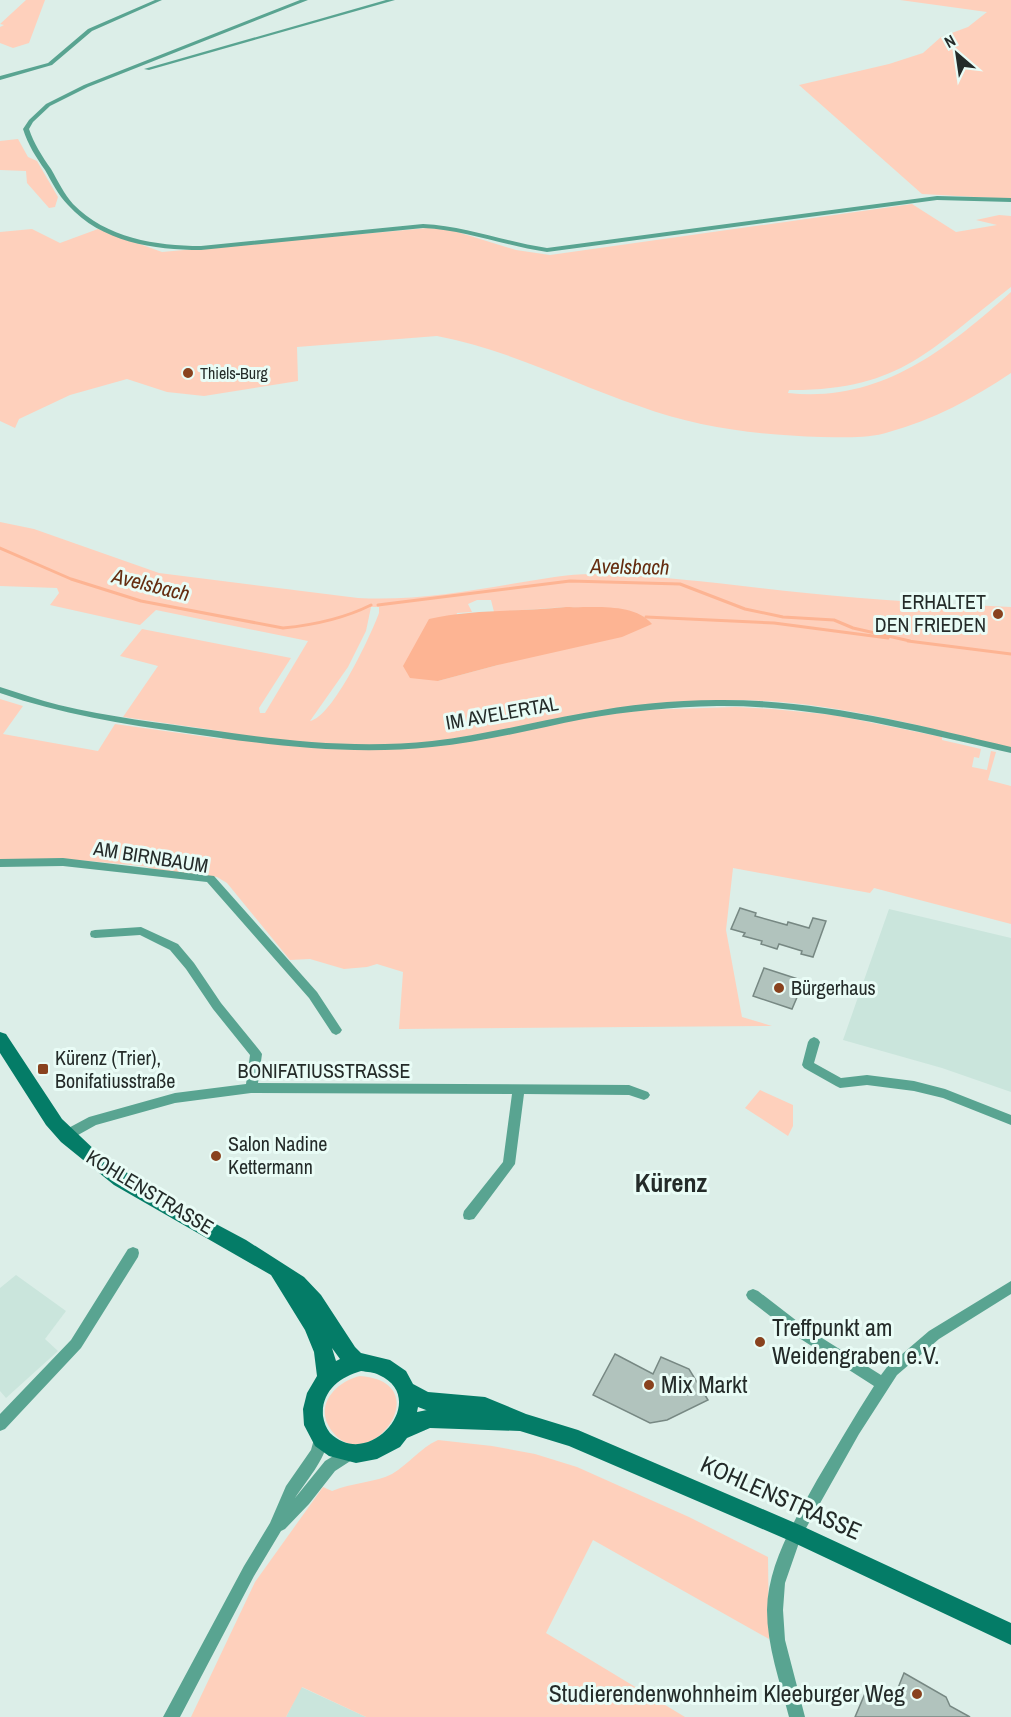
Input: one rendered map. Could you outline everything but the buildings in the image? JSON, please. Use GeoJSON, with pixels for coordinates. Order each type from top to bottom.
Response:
{"type":"FeatureCollection","features":[{"type":"Feature","properties":{"kind":"main road","name":"KOHLENSTRASSE"},"geometry":{"type":"LineString","coordinates":[[2,1045],[65,1136],[87,1156],[132,1186],[276,1268],[308,1292],[324,1313],[342,1348],[357,1362],[375,1363],[388,1368],[401,1379],[407,1391],[422,1401],[485,1406],[525,1423],[571,1437],[795,1533],[1011,1634]]}},
{"type":"Feature","properties":{"kind":"main road","name":"KOHLENSTRASSE"},"geometry":{"type":"LineString","coordinates":[[276,1268],[324,1350],[328,1362],[327,1377]]}},
{"type":"Feature","properties":{"kind":"main road"},"geometry":{"type":"LineString","coordinates":[[351,1453],[338,1449],[321,1437],[314,1421],[312,1408],[316,1391],[327,1377],[339,1368],[357,1362]]}},
{"type":"Feature","properties":{"kind":"main road"},"geometry":{"type":"LineString","coordinates":[[402,1430],[409,1411],[407,1391]]}},
{"type":"Feature","properties":{"kind":"main road","name":"KOHLENSTRASSE"},"geometry":{"type":"LineString","coordinates":[[351,1453],[365,1453],[379,1449],[392,1441],[402,1430],[417,1422],[430,1419],[525,1423]]}},
{"type":"Feature","properties":{"kind":"street"},"geometry":{"type":"LineString","coordinates":[[0,78],[50,64],[90,30],[159,0]]}},
{"type":"Feature","properties":{"kind":"street"},"geometry":{"type":"LineString","coordinates":[[305,0],[86,86],[48,105],[26,129],[29,141],[68,201],[76,210],[110,230],[159,246],[201,248],[432,226],[460,229],[515,246],[547,250],[937,198],[1011,200]]}},
{"type":"Feature","properties":{"kind":"street"},"geometry":{"type":"LineString","coordinates":[[86,86],[392,0]]}},
{"type":"Feature","properties":{"kind":"street","name":"IM AVELERTAL"},"geometry":{"type":"LineString","coordinates":[[0,690],[82,714],[300,745],[360,748],[430,744],[610,712],[729,703],[832,711],[1011,750]]}},
{"type":"Feature","properties":{"kind":"street","name":"AM BIRNBAUM"},"geometry":{"type":"LineString","coordinates":[[0,862],[63,862],[210,879],[313,995],[336,1030]]}},
{"type":"Feature","properties":{"kind":"street"},"geometry":{"type":"LineString","coordinates":[[95,934],[141,932],[174,947],[256,1054],[251,1088]]}},
{"type":"Feature","properties":{"kind":"street"},"geometry":{"type":"LineString","coordinates":[[814,1042],[808,1065],[840,1083],[867,1080],[914,1086],[945,1094],[1011,1120]]}},
{"type":"Feature","properties":{"kind":"street","name":"BONIFATIUSSTRASSE"},"geometry":{"type":"LineString","coordinates":[[65,1136],[93,1121],[165,1100],[251,1088],[629,1090],[644,1095]]}},
{"type":"Feature","properties":{"kind":"street"},"geometry":{"type":"LineString","coordinates":[[469,1215],[509,1164],[519,1090]]}},
{"type":"Feature","properties":{"kind":"street"},"geometry":{"type":"LineString","coordinates":[[0,1424],[76,1344],[133,1253]]}},
{"type":"Feature","properties":{"kind":"street"},"geometry":{"type":"LineString","coordinates":[[797,1717],[777,1640],[775,1610],[777,1583],[795,1533],[854,1429],[892,1371],[934,1335],[1011,1287]]}},
{"type":"Feature","properties":{"kind":"street"},"geometry":{"type":"LineString","coordinates":[[753,1295],[801,1332],[883,1384]]}},
{"type":"Feature","properties":{"kind":"street"},"geometry":{"type":"LineString","coordinates":[[171,1717],[249,1571],[275,1528],[291,1491],[317,1453],[321,1437]]}},
{"type":"Feature","properties":{"kind":"street"},"geometry":{"type":"LineString","coordinates":[[275,1528],[304,1499],[330,1466],[351,1453]]}},
{"type":"Feature","properties":{"kind":"shaded area"},"geometry":{"type":"Polygon","coordinates":[[[26,0],[45,0],[29,43],[13,48],[0,43],[0,27],[4,25],[0,24],[26,0]]]}},
{"type":"Feature","properties":{"kind":"shaded area"},"geometry":{"type":"Polygon","coordinates":[[[900,0],[1011,0],[1011,199],[922,194],[799,85],[889,64],[923,53],[941,37],[968,27],[987,12],[900,0]]]}},
{"type":"Feature","properties":{"kind":"shaded area"},"geometry":{"type":"Polygon","coordinates":[[[18,139],[28,157],[37,161],[58,197],[55,207],[49,208],[27,183],[26,171],[0,170],[0,141],[18,139]]]}},
{"type":"Feature","properties":{"kind":"shaded area"},"geometry":{"type":"Polygon","coordinates":[[[912,204],[956,232],[997,225],[976,220],[999,215],[1011,216],[1011,287],[935,347],[887,374],[860,383],[789,390],[788,393],[821,394],[853,390],[882,381],[936,352],[962,334],[1011,292],[1011,373],[983,391],[937,415],[873,436],[798,436],[729,429],[684,420],[614,397],[489,349],[437,336],[297,347],[298,381],[204,396],[167,392],[127,379],[70,395],[19,419],[15,428],[0,421],[0,232],[32,229],[60,243],[98,229],[162,252],[428,228],[451,230],[516,250],[550,255],[912,204]]]}},
{"type":"Feature","properties":{"kind":"shaded area"},"geometry":{"type":"Polygon","coordinates":[[[0,522],[34,529],[159,573],[358,598],[438,595],[555,577],[593,574],[673,579],[857,598],[1011,607],[1011,748],[874,716],[781,702],[734,700],[687,702],[641,710],[736,707],[834,715],[942,737],[942,740],[981,749],[979,758],[974,757],[972,767],[987,770],[991,751],[996,752],[988,780],[1011,786],[1011,924],[874,888],[870,893],[733,868],[726,930],[742,1017],[772,1026],[399,1029],[403,972],[377,964],[344,969],[310,959],[290,960],[227,883],[217,877],[161,871],[143,866],[77,860],[0,859],[0,699],[23,706],[3,734],[98,751],[115,724],[222,739],[220,731],[123,717],[158,666],[120,656],[142,629],[291,658],[259,708],[260,713],[265,713],[308,641],[156,610],[140,625],[50,605],[59,593],[57,588],[0,586],[0,522]],[[477,600],[468,604],[472,612],[457,613],[438,681],[498,665],[626,610],[566,607],[494,612],[491,600],[477,600]],[[371,607],[366,631],[348,667],[310,721],[329,706],[350,674],[379,613],[379,607],[371,607]]]}},
{"type":"Feature","properties":{"kind":"shaded area"},"geometry":{"type":"Polygon","coordinates":[[[566,607],[624,609],[635,612],[652,624],[622,637],[438,681],[410,678],[403,666],[429,619],[462,614],[566,607]]]}},
{"type":"Feature","properties":{"kind":"shaded area"},"geometry":{"type":"Polygon","coordinates":[[[889,909],[1011,938],[1011,1092],[942,1068],[843,1040],[889,909]]]}},
{"type":"Feature","properties":{"kind":"shaded area"},"geometry":{"type":"Polygon","coordinates":[[[760,1090],[793,1105],[793,1126],[788,1136],[745,1108],[760,1090]]]}},
{"type":"Feature","properties":{"kind":"shaded area"},"geometry":{"type":"Polygon","coordinates":[[[16,1275],[66,1311],[45,1339],[58,1351],[6,1398],[0,1391],[0,1288],[16,1275]]]}},
{"type":"Feature","properties":{"kind":"shaded area"},"geometry":{"type":"Polygon","coordinates":[[[360,1376],[384,1382],[395,1394],[396,1409],[390,1424],[378,1437],[363,1444],[346,1443],[331,1430],[326,1421],[326,1403],[343,1383],[360,1376]]]}},
{"type":"Feature","properties":{"kind":"shaded area"},"geometry":{"type":"Polygon","coordinates":[[[438,1440],[535,1454],[577,1467],[689,1517],[768,1557],[769,1639],[593,1540],[546,1633],[685,1717],[366,1717],[302,1687],[286,1717],[191,1717],[255,1582],[323,1487],[332,1491],[386,1477],[438,1440]]]}},
{"type":"Feature","properties":{"kind":"shaded area"},"geometry":{"type":"Polygon","coordinates":[[[301,1687],[366,1717],[286,1717],[301,1687]]]}},
{"type":"Feature","properties":{"kind":"waterway","name":"Avelsbach"},"geometry":{"type":"LineString","coordinates":[[0,548],[71,579],[141,601],[283,628],[328,621],[371,605]]}},
{"type":"Feature","properties":{"kind":"waterway","name":"Avelsbach"},"geometry":{"type":"LineString","coordinates":[[378,605],[570,581],[680,584],[745,609],[783,617],[834,620],[853,628],[910,641]]}},
{"type":"Feature","properties":{"kind":"waterway","name":"Avelsbach"},"geometry":{"type":"LineString","coordinates":[[646,617],[774,623],[888,638]]}},
{"type":"Feature","properties":{"kind":"waterway","name":"Avelsbach"},"geometry":{"type":"LineString","coordinates":[[908,641],[1011,654]]}},
{"type":"Feature","properties":{"kind":"place","name":"Thiels-Burg"},"geometry":{"type":"Point","coordinates":[188,373]}},
{"type":"Feature","properties":{"kind":"place","name":"ERHALTET DEN FRIEDEN"},"geometry":{"type":"Point","coordinates":[998,614]}},
{"type":"Feature","properties":{"kind":"place","name":"Bürgerhaus"},"geometry":{"type":"Point","coordinates":[779,988]}},
{"type":"Feature","properties":{"kind":"place","name":"Kürenz (Trier), Bonifatiusstraße"},"geometry":{"type":"Point","coordinates":[43,1069]}},
{"type":"Feature","properties":{"kind":"place","name":"Salon Nadine Kettermann"},"geometry":{"type":"Point","coordinates":[216,1156]}},
{"type":"Feature","properties":{"kind":"place","name":"Treffpunkt am Weidengraben e.V."},"geometry":{"type":"Point","coordinates":[760,1342]}},
{"type":"Feature","properties":{"kind":"place","name":"Mix Markt"},"geometry":{"type":"Point","coordinates":[649,1385]}},
{"type":"Feature","properties":{"kind":"place","name":"Studierendenwohnheim Kleeburger Weg"},"geometry":{"type":"Point","coordinates":[917,1694]}},
{"type":"Feature","properties":{"kind":"district","name":"Kürenz"},"geometry":{"type":"Point","coordinates":[671,1183]}}]}
